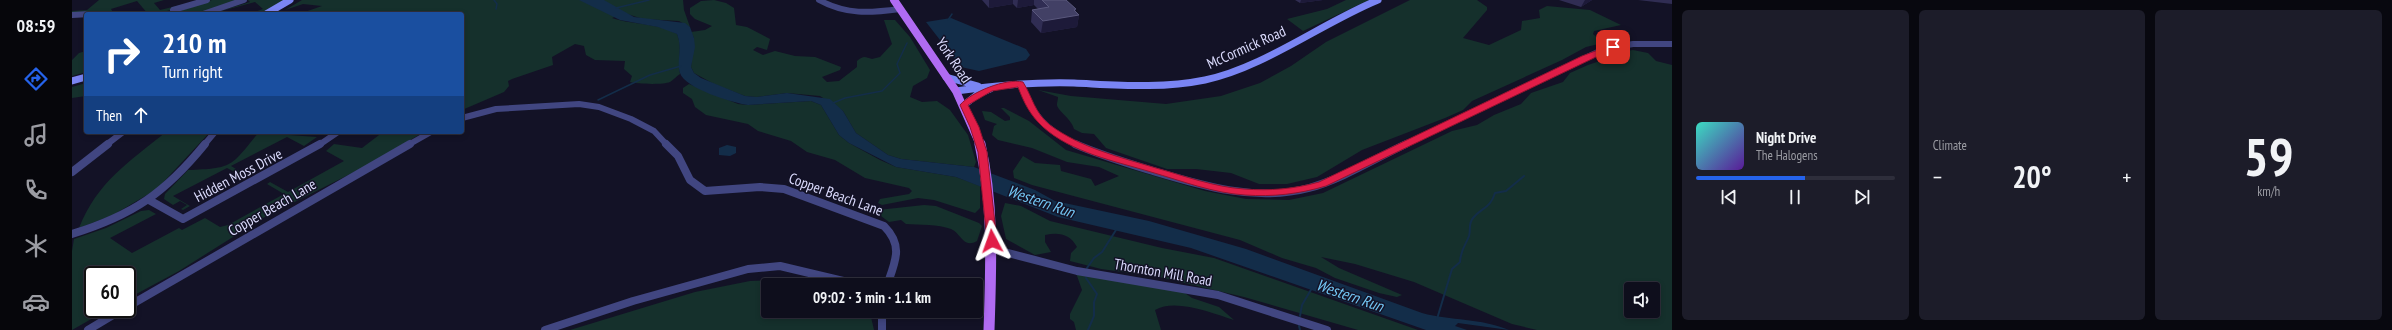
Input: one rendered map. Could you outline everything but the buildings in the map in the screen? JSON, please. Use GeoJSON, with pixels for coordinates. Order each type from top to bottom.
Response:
{"type":"FeatureCollection","features":[{"type":"Feature","properties":{"kind":"main road"},"geometry":{"type":"LineString","coordinates":[[269,12],[290,0]]}},
{"type":"Feature","properties":{"kind":"main road","name":"McCormick Road"},"geometry":{"type":"LineString","coordinates":[[957,93],[1021,84],[1056,83],[1142,87],[1205,80],[1242,67],[1344,13],[1378,0]]}},
{"type":"Feature","properties":{"kind":"main road","name":"York Road"},"geometry":{"type":"LineString","coordinates":[[897,5],[957,93],[979,139],[985,166],[993,249],[989,330]]}},
{"type":"Feature","properties":{"kind":"main road"},"geometry":{"type":"LineString","coordinates":[[946,77],[987,88]]}},
{"type":"Feature","properties":{"kind":"main road"},"geometry":{"type":"LineString","coordinates":[[72,82],[84,79]]}},
{"type":"Feature","properties":{"kind":"main road"},"geometry":{"type":"LineString","coordinates":[[964,105],[987,88]]}},
{"type":"Feature","properties":{"kind":"main road","name":"York Road"},"geometry":{"type":"LineString","coordinates":[[981,330],[989,308]]}},
{"type":"Feature","properties":{"kind":"street"},"geometry":{"type":"LineString","coordinates":[[175,12],[173,10],[207,0]]}},
{"type":"Feature","properties":{"kind":"street"},"geometry":{"type":"LineString","coordinates":[[209,12],[245,1],[244,0]]}},
{"type":"Feature","properties":{"kind":"street"},"geometry":{"type":"LineString","coordinates":[[820,0],[835,9],[855,14],[897,5]]}},
{"type":"Feature","properties":{"kind":"street"},"geometry":{"type":"LineString","coordinates":[[72,15],[84,14]]}},
{"type":"Feature","properties":{"kind":"street"},"geometry":{"type":"LineString","coordinates":[[1021,84],[1027,102],[1036,116],[1055,132],[1081,147],[1209,186],[1244,192],[1274,193],[1301,190],[1322,184],[1608,48],[1639,44],[1672,44]]}},
{"type":"Feature","properties":{"kind":"street","name":"Copper Beach Lane"},"geometry":{"type":"LineString","coordinates":[[464,117],[496,109],[530,109],[579,104],[599,107],[630,119],[654,131],[678,156],[690,180],[705,191],[760,187],[784,189],[802,194],[884,226],[892,232],[897,245],[889,278]]}},
{"type":"Feature","properties":{"kind":"street"},"geometry":{"type":"LineString","coordinates":[[72,172],[120,134]]}},
{"type":"Feature","properties":{"kind":"street"},"geometry":{"type":"LineString","coordinates":[[72,234],[118,217],[149,200],[168,185],[214,134]]}},
{"type":"Feature","properties":{"kind":"street","name":"Hidden Moss Drive"},"geometry":{"type":"LineString","coordinates":[[149,200],[182,219],[316,147],[335,134]]}},
{"type":"Feature","properties":{"kind":"street","name":"Copper Beach Lane"},"geometry":{"type":"LineString","coordinates":[[136,302],[428,134]]}},
{"type":"Feature","properties":{"kind":"street","name":"Thornton Mill Road"},"geometry":{"type":"LineString","coordinates":[[993,249],[1077,271],[1218,295],[1327,330]]}},
{"type":"Feature","properties":{"kind":"street"},"geometry":{"type":"LineString","coordinates":[[545,330],[633,301],[748,269],[780,266],[833,278]]}},
{"type":"Feature","properties":{"kind":"street"},"geometry":{"type":"LineString","coordinates":[[88,330],[109,318]]}},
{"type":"Feature","properties":{"kind":"street"},"geometry":{"type":"LineString","coordinates":[[882,318],[882,330]]}},
{"type":"Feature","properties":{"kind":"green space"},"geometry":{"type":"Polygon","coordinates":[[[99,0],[164,0],[154,3],[160,10],[201,0],[164,12],[146,12],[137,1],[111,9],[113,12],[72,12],[87,10],[99,0]]]}},
{"type":"Feature","properties":{"kind":"green space"},"geometry":{"type":"Polygon","coordinates":[[[212,0],[237,0],[233,3],[204,12],[180,11],[212,0]]]}},
{"type":"Feature","properties":{"kind":"green space"},"geometry":{"type":"Polygon","coordinates":[[[248,0],[287,0],[262,12],[255,12],[263,9],[255,2],[217,12],[250,2],[248,0]]]}},
{"type":"Feature","properties":{"kind":"green space"},"geometry":{"type":"Polygon","coordinates":[[[302,0],[683,0],[684,10],[690,27],[679,21],[643,19],[624,13],[612,18],[654,26],[670,30],[677,34],[680,44],[680,74],[670,82],[650,84],[630,82],[632,76],[624,69],[625,61],[595,60],[586,55],[584,46],[575,44],[552,57],[553,65],[512,79],[508,81],[509,86],[504,92],[464,109],[464,12],[305,12],[322,6],[303,4],[285,10],[302,0]]]}},
{"type":"Feature","properties":{"kind":"green space"},"geometry":{"type":"Polygon","coordinates":[[[714,0],[726,3],[734,8],[736,25],[747,27],[770,39],[767,50],[757,47],[753,50],[763,55],[775,51],[795,56],[815,57],[841,67],[840,70],[822,77],[827,82],[839,81],[857,67],[857,61],[861,58],[864,57],[872,59],[880,57],[892,44],[884,20],[895,20],[910,37],[930,70],[927,78],[913,86],[910,97],[922,102],[937,101],[950,110],[968,135],[976,162],[974,167],[901,159],[888,155],[856,133],[843,111],[820,96],[787,93],[757,97],[745,96],[714,84],[694,73],[691,67],[694,38],[691,32],[705,30],[712,26],[695,19],[690,14],[690,8],[701,1],[714,0]]]}},
{"type":"Feature","properties":{"kind":"green space"},"geometry":{"type":"Polygon","coordinates":[[[1346,0],[1369,0],[1303,31],[1287,19],[1327,9],[1346,0]]]}},
{"type":"Feature","properties":{"kind":"green space"},"geometry":{"type":"Polygon","coordinates":[[[1410,0],[1477,0],[1487,7],[1487,10],[1463,38],[1489,45],[1521,30],[1522,21],[1540,18],[1539,10],[1547,6],[1590,10],[1621,25],[1594,31],[1593,34],[1603,43],[1586,47],[1562,60],[1472,101],[1463,110],[1362,150],[1317,177],[1287,184],[1259,184],[1231,173],[1196,169],[1167,169],[1106,148],[1094,134],[1082,133],[1074,129],[1070,121],[1057,106],[1058,97],[1038,90],[1071,96],[1166,104],[1221,96],[1260,83],[1291,66],[1326,42],[1410,0]]]}},
{"type":"Feature","properties":{"kind":"green space"},"geometry":{"type":"Polygon","coordinates":[[[1633,50],[1648,53],[1656,61],[1672,65],[1672,330],[1537,330],[1512,324],[1414,282],[1355,264],[1321,257],[1339,268],[1402,295],[1397,297],[1379,293],[1335,278],[1316,268],[1282,258],[1240,240],[1032,185],[1014,178],[1013,171],[1023,156],[1035,163],[1060,165],[1061,171],[1091,179],[1095,186],[1119,176],[1099,167],[1067,162],[1032,148],[998,140],[992,135],[994,126],[997,124],[985,120],[982,111],[991,112],[1005,121],[1010,120],[1010,117],[1001,108],[1004,108],[1029,121],[1066,150],[1205,191],[1246,199],[1289,200],[1323,193],[1452,131],[1477,125],[1494,115],[1521,104],[1531,93],[1563,82],[1570,73],[1588,65],[1612,57],[1618,59],[1627,58],[1627,51],[1633,50]]]}},
{"type":"Feature","properties":{"kind":"green space"},"geometry":{"type":"Polygon","coordinates":[[[84,52],[84,73],[72,76],[72,60],[79,53],[84,52]]]}},
{"type":"Feature","properties":{"kind":"green space"},"geometry":{"type":"Polygon","coordinates":[[[84,84],[84,96],[72,98],[72,87],[84,84]]]}},
{"type":"Feature","properties":{"kind":"green space"},"geometry":{"type":"Polygon","coordinates":[[[689,84],[738,104],[748,105],[811,101],[821,105],[839,135],[849,143],[880,160],[896,167],[956,177],[980,186],[980,208],[975,213],[934,200],[918,198],[882,205],[878,203],[880,199],[909,194],[912,191],[909,188],[865,178],[835,160],[807,152],[791,141],[758,131],[748,124],[706,115],[695,107],[692,99],[683,93],[683,88],[689,84]]]}},
{"type":"Feature","properties":{"kind":"green space"},"geometry":{"type":"Polygon","coordinates":[[[163,134],[208,134],[157,189],[113,215],[79,228],[86,212],[95,198],[115,174],[163,134]]]}},
{"type":"Feature","properties":{"kind":"green space"},"geometry":{"type":"Polygon","coordinates":[[[257,134],[290,134],[289,135],[317,137],[304,146],[287,137],[231,166],[248,176],[244,177],[227,168],[173,196],[190,206],[183,210],[181,209],[187,205],[180,201],[173,205],[164,199],[165,194],[188,170],[223,166],[236,159],[257,134]]]}},
{"type":"Feature","properties":{"kind":"green space"},"geometry":{"type":"Polygon","coordinates":[[[380,134],[421,134],[360,169],[263,218],[179,271],[136,294],[136,266],[84,266],[84,318],[93,318],[72,330],[72,251],[74,239],[106,228],[141,211],[149,210],[156,214],[110,238],[132,253],[179,228],[182,230],[205,218],[220,227],[228,225],[284,194],[267,184],[270,182],[288,192],[344,161],[326,151],[334,144],[362,148],[380,134]]]}},
{"type":"Feature","properties":{"kind":"green space"},"geometry":{"type":"Polygon","coordinates":[[[1005,203],[1021,206],[1050,221],[1162,248],[1214,258],[1418,330],[1358,330],[1244,297],[1159,277],[1101,269],[1070,261],[1071,253],[1077,247],[1071,239],[1059,234],[1045,235],[1045,242],[1051,252],[1035,255],[1006,239],[1001,216],[1005,203]]]}},
{"type":"Feature","properties":{"kind":"green space"},"geometry":{"type":"Polygon","coordinates":[[[924,205],[936,206],[979,223],[982,226],[977,241],[972,243],[965,242],[954,231],[946,227],[906,224],[901,220],[889,222],[877,213],[878,210],[924,205]]]}},
{"type":"Feature","properties":{"kind":"green space"},"geometry":{"type":"Polygon","coordinates":[[[1076,273],[1182,291],[1192,298],[1219,307],[1234,320],[1194,308],[1173,306],[1155,310],[1161,330],[1076,330],[1074,322],[1070,319],[1070,314],[1082,290],[1076,273]]]}},
{"type":"Feature","properties":{"kind":"green space"},"geometry":{"type":"Polygon","coordinates":[[[750,281],[761,281],[761,318],[871,318],[874,330],[570,330],[695,292],[750,281]]]}},
{"type":"Feature","properties":{"kind":"water","name":"Western Run"},"geometry":{"type":"Polygon","coordinates":[[[579,0],[604,0],[634,17],[685,23],[690,27],[694,38],[695,47],[691,67],[694,73],[701,78],[745,96],[757,97],[787,93],[830,99],[843,111],[856,133],[888,155],[901,159],[974,167],[1035,190],[1055,201],[1149,221],[1246,249],[1422,313],[1433,316],[1488,323],[1509,330],[1458,323],[1455,326],[1467,330],[1426,330],[1191,248],[1058,217],[956,177],[896,167],[849,143],[839,135],[821,105],[811,101],[748,105],[721,98],[699,89],[683,79],[680,73],[679,40],[677,34],[658,27],[620,20],[579,0]]]}},
{"type":"Feature","properties":{"kind":"water"},"geometry":{"type":"Polygon","coordinates":[[[951,18],[1026,49],[1030,55],[1026,60],[979,71],[961,67],[926,22],[951,18]]]}},
{"type":"Feature","properties":{"kind":"water"},"geometry":{"type":"Polygon","coordinates":[[[727,145],[736,147],[736,153],[730,156],[719,155],[719,148],[727,145]]]}},
{"type":"Feature","properties":{"kind":"waterway"},"geometry":{"type":"LineString","coordinates":[[494,0],[497,4],[496,9]]}},
{"type":"Feature","properties":{"kind":"waterway"},"geometry":{"type":"LineString","coordinates":[[616,8],[649,0]]}},
{"type":"Feature","properties":{"kind":"waterway"},"geometry":{"type":"LineString","coordinates":[[948,20],[952,14]]}},
{"type":"Feature","properties":{"kind":"waterway"},"geometry":{"type":"LineString","coordinates":[[833,103],[845,98],[882,91],[900,73],[897,64],[907,43]]}},
{"type":"Feature","properties":{"kind":"waterway"},"geometry":{"type":"LineString","coordinates":[[598,100],[650,75],[681,66]]}},
{"type":"Feature","properties":{"kind":"waterway"},"geometry":{"type":"LineString","coordinates":[[1437,319],[1452,269],[1460,262],[1462,251],[1469,236],[1471,220],[1491,202],[1495,193],[1506,191],[1524,176]]}},
{"type":"Feature","properties":{"kind":"waterway"},"geometry":{"type":"LineString","coordinates":[[1087,268],[1094,258],[1102,252],[1116,230]]}},
{"type":"Feature","properties":{"kind":"waterway"},"geometry":{"type":"LineString","coordinates":[[1086,278],[1097,294],[1094,302],[1094,316],[1088,330]]}},
{"type":"Feature","properties":{"kind":"waterway","name":"Western Run"},"geometry":{"type":"LineString","coordinates":[[1300,316],[1302,305],[1312,288]]}},
{"type":"Feature","properties":{"kind":"waterway"},"geometry":{"type":"LineString","coordinates":[[1299,326],[1300,330]]}},
{"type":"Feature","properties":{"kind":"route"},"geometry":{"type":"LineString","coordinates":[[992,241],[985,166],[979,139],[964,105],[972,101],[978,94],[990,89],[1021,84],[1027,102],[1036,116],[1046,126],[1065,139],[1097,153],[1183,180],[1209,186],[1244,192],[1274,193],[1301,190],[1322,184],[1585,58],[1613,47]]}}]}
